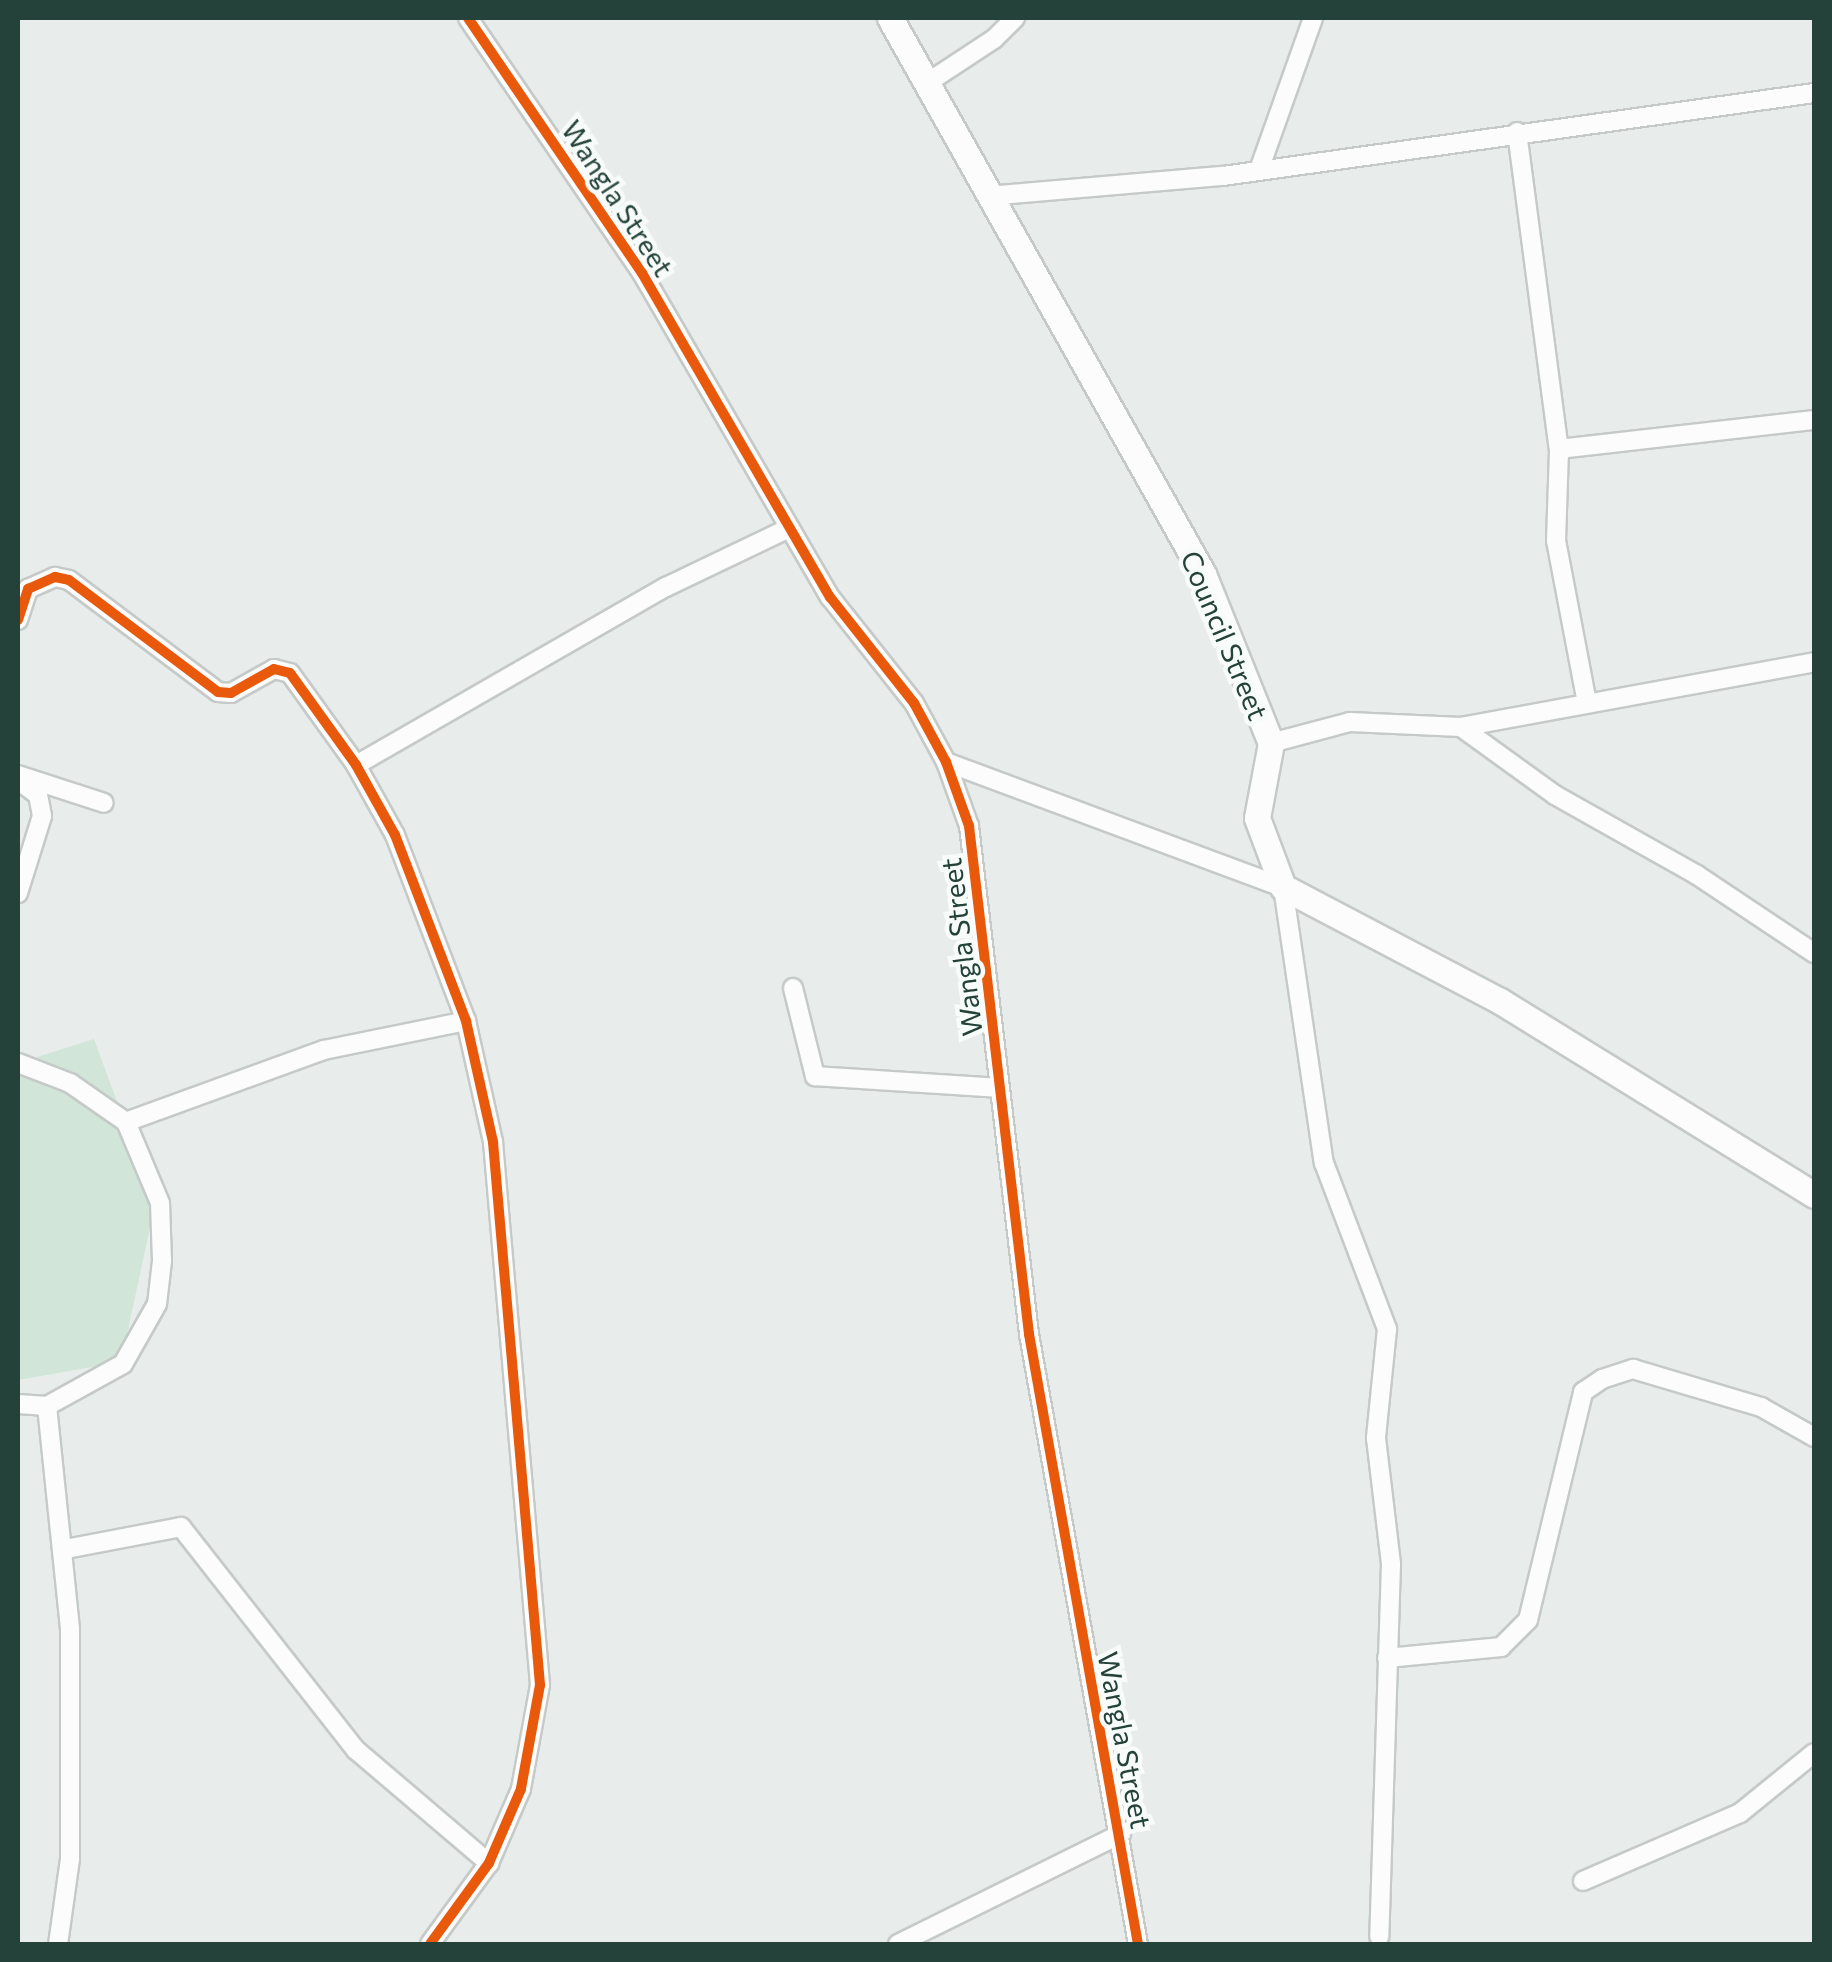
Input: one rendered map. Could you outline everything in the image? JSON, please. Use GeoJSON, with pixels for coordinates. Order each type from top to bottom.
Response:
{"type":"FeatureCollection","features":[{"type":"Feature","properties":{"kind":"street","name":"Wangla Street"},"geometry":{"type":"LineString","coordinates":[[468,18],[642,273],[830,597],[914,702],[946,762],[969,826],[1029,1334],[1138,1944]]}},
{"type":"Feature","properties":{"kind":"street","name":"Council Street"},"geometry":{"type":"LineString","coordinates":[[890,18],[1204,574],[1271,743],[1257,818],[1282,887]]}},
{"type":"Feature","properties":{"kind":"street"},"geometry":{"type":"LineString","coordinates":[[927,82],[994,39],[1015,18]]}},
{"type":"Feature","properties":{"kind":"street"},"geometry":{"type":"LineString","coordinates":[[1259,170],[1313,18]]}},
{"type":"Feature","properties":{"kind":"street"},"geometry":{"type":"LineString","coordinates":[[988,196],[1259,170],[1814,93]]}},
{"type":"Feature","properties":{"kind":"street"},"geometry":{"type":"LineString","coordinates":[[1516,132],[1559,448],[1556,541],[1587,703]]}},
{"type":"Feature","properties":{"kind":"street"},"geometry":{"type":"LineString","coordinates":[[1559,448],[1814,420]]}},
{"type":"Feature","properties":{"kind":"street"},"geometry":{"type":"LineString","coordinates":[[356,765],[666,587],[789,528]]}},
{"type":"Feature","properties":{"kind":"street"},"geometry":{"type":"LineString","coordinates":[[18,620],[28,589],[55,577],[69,580],[218,692],[283,670],[356,765],[417,886],[466,1022],[493,1142],[525,1456],[540,1685],[534,1742],[489,1863],[430,1944]]}},
{"type":"Feature","properties":{"kind":"street"},"geometry":{"type":"LineString","coordinates":[[1271,743],[1350,722],[1462,727],[1814,662]]}},
{"type":"Feature","properties":{"kind":"street"},"geometry":{"type":"LineString","coordinates":[[1462,727],[1555,795],[1697,875],[1814,953]]}},
{"type":"Feature","properties":{"kind":"street"},"geometry":{"type":"LineString","coordinates":[[946,762],[1282,887],[1500,1001],[1814,1195]]}},
{"type":"Feature","properties":{"kind":"street"},"geometry":{"type":"LineString","coordinates":[[18,778],[104,802]]}},
{"type":"Feature","properties":{"kind":"street"},"geometry":{"type":"LineString","coordinates":[[18,778],[38,795],[42,816],[18,894]]}},
{"type":"Feature","properties":{"kind":"street"},"geometry":{"type":"LineString","coordinates":[[1282,887],[1324,1164],[1387,1329],[1376,1438],[1391,1564],[1379,1937]]}},
{"type":"Feature","properties":{"kind":"street"},"geometry":{"type":"LineString","coordinates":[[793,988],[814,1076],[1000,1088]]}},
{"type":"Feature","properties":{"kind":"street"},"geometry":{"type":"LineString","coordinates":[[126,1122],[324,1050],[466,1022]]}},
{"type":"Feature","properties":{"kind":"street"},"geometry":{"type":"LineString","coordinates":[[18,1063],[70,1083],[126,1122],[160,1203],[156,1304],[124,1364],[47,1406],[18,1404]]}},
{"type":"Feature","properties":{"kind":"street"},"geometry":{"type":"LineString","coordinates":[[1387,1658],[1501,1647],[1528,1620],[1584,1392],[1602,1379],[1633,1369],[1760,1406],[1814,1436]]}},
{"type":"Feature","properties":{"kind":"street"},"geometry":{"type":"LineString","coordinates":[[47,1406],[66,1550],[70,1859],[58,1944]]}},
{"type":"Feature","properties":{"kind":"street"},"geometry":{"type":"LineString","coordinates":[[66,1550],[181,1527],[356,1750],[489,1863]]}},
{"type":"Feature","properties":{"kind":"street"},"geometry":{"type":"LineString","coordinates":[[1583,1880],[1740,1813],[1814,1753]]}},
{"type":"Feature","properties":{"kind":"street"},"geometry":{"type":"LineString","coordinates":[[900,1944],[1121,1834]]}},
{"type":"Feature","properties":{"kind":"green space"},"geometry":{"type":"Polygon","coordinates":[[[94,1039],[155,1205],[121,1362],[18,1380],[18,1063],[94,1039]]]}},
{"type":"Feature","properties":{"kind":"cycle path"},"geometry":{"type":"LineString","coordinates":[[468,18],[642,273],[830,597],[914,703],[946,762],[969,826],[1029,1334],[1138,1944]]}},
{"type":"Feature","properties":{"kind":"cycle path"},"geometry":{"type":"LineString","coordinates":[[18,620],[28,589],[55,577],[69,580],[218,692],[231,693],[274,669],[290,673],[356,765],[395,835],[466,1021],[493,1142],[540,1685],[521,1789],[489,1863],[430,1944]]}}]}
